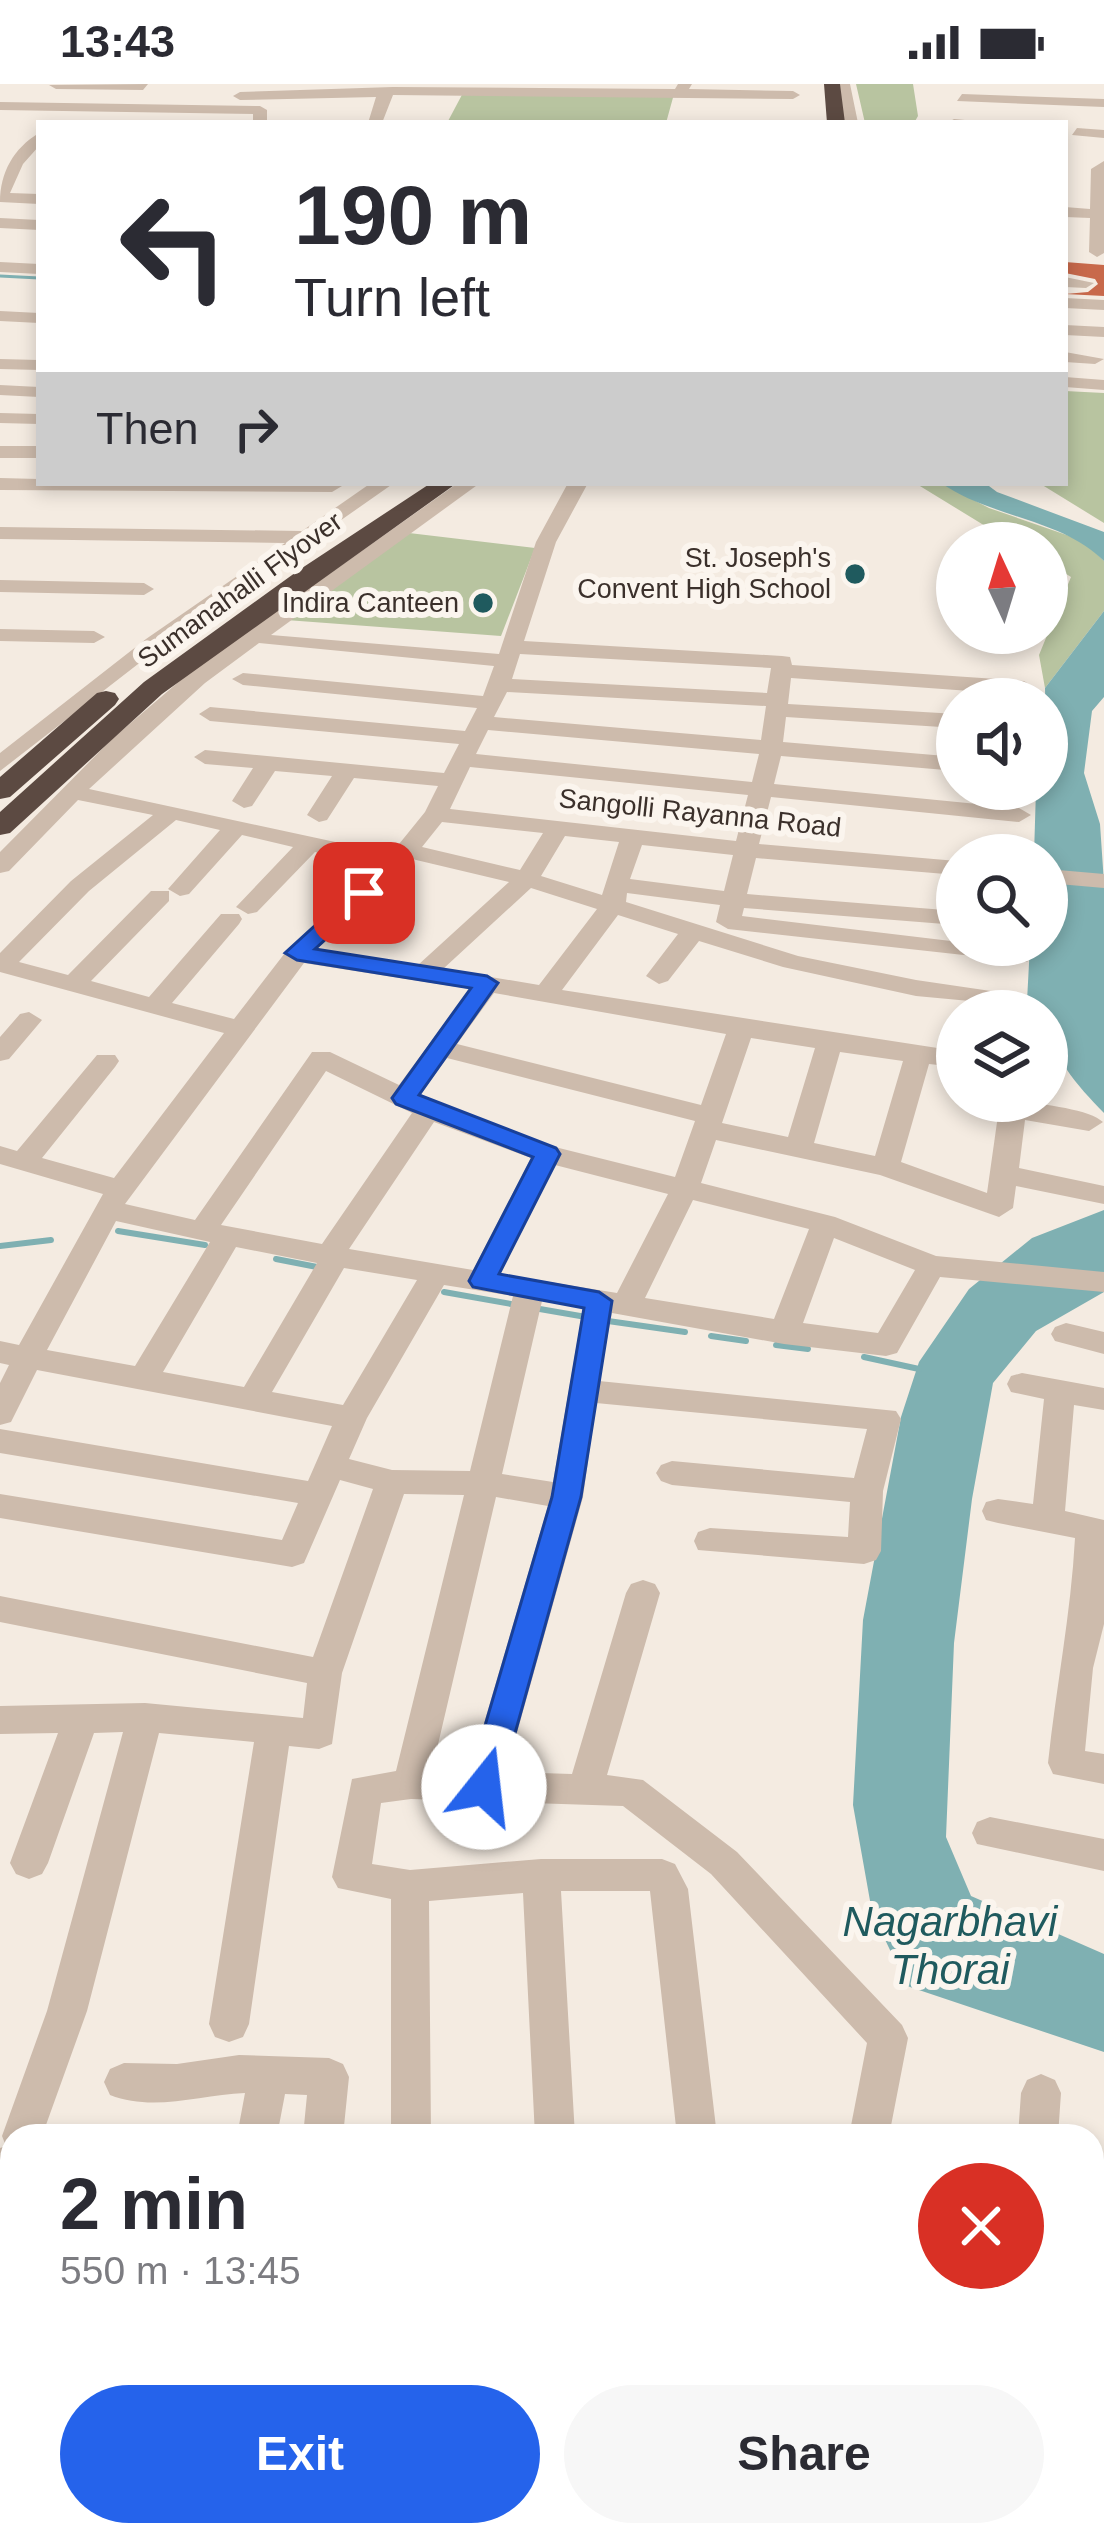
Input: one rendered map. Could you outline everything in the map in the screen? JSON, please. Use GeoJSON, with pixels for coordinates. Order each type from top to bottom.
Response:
{"type":"FeatureCollection","features":[{"type":"Feature","properties":{"kind":"highway"},"geometry":{"type":"LineString","coordinates":[[814,84],[818,120]]}},
{"type":"Feature","properties":{"kind":"highway"},"geometry":{"type":"LineString","coordinates":[[832,84],[836,120]]}},
{"type":"Feature","properties":{"kind":"highway","name":"Sumanahalli Flyover"},"geometry":{"type":"LineString","coordinates":[[129,697],[204,623],[410,486]]}},
{"type":"Feature","properties":{"kind":"highway","name":"Sumanahalli Flyover"},"geometry":{"type":"LineString","coordinates":[[129,697],[442,486]]}},
{"type":"Feature","properties":{"kind":"highway"},"geometry":{"type":"LineString","coordinates":[[0,791],[129,697]]}},
{"type":"Feature","properties":{"kind":"highway"},"geometry":{"type":"LineString","coordinates":[[0,827],[129,697]]}},
{"type":"Feature","properties":{"kind":"street"},"geometry":{"type":"LineString","coordinates":[[843,84],[849,120]]}},
{"type":"Feature","properties":{"kind":"street"},"geometry":{"type":"LineString","coordinates":[[0,106],[144,89],[382,97],[442,87],[682,88],[794,96]]}},
{"type":"Feature","properties":{"kind":"street"},"geometry":{"type":"LineString","coordinates":[[0,91],[260,116],[291,97]]}},
{"type":"Feature","properties":{"kind":"street"},"geometry":{"type":"LineString","coordinates":[[962,98],[1012,92],[1034,100],[1104,103]]}},
{"type":"Feature","properties":{"kind":"street"},"geometry":{"type":"LineString","coordinates":[[376,120],[382,97]]}},
{"type":"Feature","properties":{"kind":"street"},"geometry":{"type":"LineString","coordinates":[[1033,120],[1034,100]]}},
{"type":"Feature","properties":{"kind":"street"},"geometry":{"type":"LineString","coordinates":[[1077,132],[1104,134]]}},
{"type":"Feature","properties":{"kind":"street"},"geometry":{"type":"LineString","coordinates":[[36,142],[10,173],[0,197],[36,199]]}},
{"type":"Feature","properties":{"kind":"street"},"geometry":{"type":"LineString","coordinates":[[1094,255],[1101,213],[1099,169],[1104,165]]}},
{"type":"Feature","properties":{"kind":"street"},"geometry":{"type":"LineString","coordinates":[[1068,212],[1101,213]]}},
{"type":"Feature","properties":{"kind":"street"},"geometry":{"type":"LineString","coordinates":[[0,223],[36,225]]}},
{"type":"Feature","properties":{"kind":"street"},"geometry":{"type":"LineString","coordinates":[[0,253],[36,255]]}},
{"type":"Feature","properties":{"kind":"street"},"geometry":{"type":"LineString","coordinates":[[0,267],[36,269]]}},
{"type":"Feature","properties":{"kind":"street"},"geometry":{"type":"LineString","coordinates":[[0,280],[36,281]]}},
{"type":"Feature","properties":{"kind":"street"},"geometry":{"type":"LineString","coordinates":[[1068,282],[1086,283]]}},
{"type":"Feature","properties":{"kind":"street"},"geometry":{"type":"LineString","coordinates":[[1068,303],[1104,305]]}},
{"type":"Feature","properties":{"kind":"street"},"geometry":{"type":"LineString","coordinates":[[0,316],[36,318]]}},
{"type":"Feature","properties":{"kind":"street"},"geometry":{"type":"LineString","coordinates":[[1068,330],[1104,332]]}},
{"type":"Feature","properties":{"kind":"street"},"geometry":{"type":"LineString","coordinates":[[1068,356],[1095,359]]}},
{"type":"Feature","properties":{"kind":"street"},"geometry":{"type":"LineString","coordinates":[[0,364],[36,365]]}},
{"type":"Feature","properties":{"kind":"street"},"geometry":{"type":"LineString","coordinates":[[1068,382],[1104,385]]}},
{"type":"Feature","properties":{"kind":"street"},"geometry":{"type":"LineString","coordinates":[[0,390],[36,392]]}},
{"type":"Feature","properties":{"kind":"street"},"geometry":{"type":"LineString","coordinates":[[0,418],[36,419]]}},
{"type":"Feature","properties":{"kind":"street"},"geometry":{"type":"LineString","coordinates":[[0,452],[36,452]]}},
{"type":"Feature","properties":{"kind":"street"},"geometry":{"type":"LineString","coordinates":[[0,484],[108,510],[304,537]]}},
{"type":"Feature","properties":{"kind":"street"},"geometry":{"type":"LineString","coordinates":[[0,532],[108,510],[167,486]]}},
{"type":"Feature","properties":{"kind":"street"},"geometry":{"type":"LineString","coordinates":[[0,866],[71,792],[129,697],[304,537],[380,486]]}},
{"type":"Feature","properties":{"kind":"street"},"geometry":{"type":"LineString","coordinates":[[0,764],[129,697],[217,662],[466,486]]}},
{"type":"Feature","properties":{"kind":"street"},"geometry":{"type":"LineString","coordinates":[[545,542],[544,517],[559,486]]}},
{"type":"Feature","properties":{"kind":"street"},"geometry":{"type":"LineString","coordinates":[[0,1414],[15,1354],[62,1289],[115,1199],[297,953],[403,857],[436,814],[486,712],[545,542],[559,525],[577,486]]}},
{"type":"Feature","properties":{"kind":"street"},"geometry":{"type":"LineString","coordinates":[[0,586],[144,589]]}},
{"type":"Feature","properties":{"kind":"street"},"geometry":{"type":"LineString","coordinates":[[0,634],[94,637]]}},
{"type":"Feature","properties":{"kind":"street"},"geometry":{"type":"LineString","coordinates":[[268,641],[486,712],[762,790],[1018,815]]}},
{"type":"Feature","properties":{"kind":"street"},"geometry":{"type":"LineString","coordinates":[[205,757],[347,771],[486,712],[782,662],[771,750],[749,850],[718,923],[659,976]]}},
{"type":"Feature","properties":{"kind":"street"},"geometry":{"type":"LineString","coordinates":[[783,671],[936,682]]}},
{"type":"Feature","properties":{"kind":"street"},"geometry":{"type":"LineString","coordinates":[[243,679],[771,750],[936,762]]}},
{"type":"Feature","properties":{"kind":"street"},"geometry":{"type":"LineString","coordinates":[[210,714],[778,705],[936,719]]}},
{"type":"Feature","properties":{"kind":"street"},"geometry":{"type":"LineString","coordinates":[[244,802],[266,766]]}},
{"type":"Feature","properties":{"kind":"street"},"geometry":{"type":"LineString","coordinates":[[319,815],[347,771]]}},
{"type":"Feature","properties":{"kind":"street"},"geometry":{"type":"LineString","coordinates":[[71,792],[309,844],[615,895],[718,923],[936,948]]}},
{"type":"Feature","properties":{"kind":"street"},"geometry":{"type":"LineString","coordinates":[[172,812],[80,886],[2,965],[240,1029]]}},
{"type":"Feature","properties":{"kind":"street","name":"Sangolli Rayanna Road"},"geometry":{"type":"LineString","coordinates":[[436,814],[936,866]]}},
{"type":"Feature","properties":{"kind":"street"},"geometry":{"type":"LineString","coordinates":[[74,985],[236,827]]}},
{"type":"Feature","properties":{"kind":"street"},"geometry":{"type":"LineString","coordinates":[[426,971],[527,879],[557,829]]}},
{"type":"Feature","properties":{"kind":"street"},"geometry":{"type":"LineString","coordinates":[[545,995],[615,895],[633,837]]}},
{"type":"Feature","properties":{"kind":"street"},"geometry":{"type":"LineString","coordinates":[[154,1006],[309,844]]}},
{"type":"Feature","properties":{"kind":"street"},"geometry":{"type":"LineString","coordinates":[[1068,878],[1104,881]]}},
{"type":"Feature","properties":{"kind":"street"},"geometry":{"type":"LineString","coordinates":[[615,895],[718,923],[792,962],[936,991]]}},
{"type":"Feature","properties":{"kind":"street"},"geometry":{"type":"LineString","coordinates":[[718,923],[936,918]]}},
{"type":"Feature","properties":{"kind":"street"},"geometry":{"type":"LineString","coordinates":[[297,953],[426,971],[741,1029],[936,1057]]}},
{"type":"Feature","properties":{"kind":"street"},"geometry":{"type":"LineString","coordinates":[[252,1400],[416,1104],[440,1048],[487,983]]}},
{"type":"Feature","properties":{"kind":"street"},"geometry":{"type":"LineString","coordinates":[[0,1053],[29,1020]]}},
{"type":"Feature","properties":{"kind":"street"},"geometry":{"type":"LineString","coordinates":[[484,1787],[567,1497],[582,1391],[613,1304],[685,1188],[741,1029]]}},
{"type":"Feature","properties":{"kind":"street"},"geometry":{"type":"LineString","coordinates":[[799,1148],[830,1042]]}},
{"type":"Feature","properties":{"kind":"street"},"geometry":{"type":"LineString","coordinates":[[440,1048],[799,1148],[886,1167],[999,1208],[1012,1122]]}},
{"type":"Feature","properties":{"kind":"street"},"geometry":{"type":"LineString","coordinates":[[886,1167],[918,1055]]}},
{"type":"Feature","properties":{"kind":"street"},"geometry":{"type":"LineString","coordinates":[[142,1381],[214,1234],[321,1058],[416,1104],[547,1154],[825,1224],[932,1265],[1104,1282]]}},
{"type":"Feature","properties":{"kind":"street"},"geometry":{"type":"LineString","coordinates":[[106,1061],[12,1158],[214,1234],[784,1333],[886,1345],[932,1265]]}},
{"type":"Feature","properties":{"kind":"street"},"geometry":{"type":"LineString","coordinates":[[1068,1118],[1089,1123]]}},
{"type":"Feature","properties":{"kind":"street"},"geometry":{"type":"LineString","coordinates":[[482,1281],[547,1154]]}},
{"type":"Feature","properties":{"kind":"street"},"geometry":{"type":"LineString","coordinates":[[1004,1174],[1104,1195]]}},
{"type":"Feature","properties":{"kind":"street"},"geometry":{"type":"LineString","coordinates":[[784,1333],[825,1224]]}},
{"type":"Feature","properties":{"kind":"street"},"geometry":{"type":"LineString","coordinates":[[0,1506],[292,1554],[351,1418],[435,1274]]}},
{"type":"Feature","properties":{"kind":"street"},"geometry":{"type":"LineString","coordinates":[[410,1784],[530,1289]]}},
{"type":"Feature","properties":{"kind":"street"},"geometry":{"type":"LineString","coordinates":[[1066,1334],[1104,1343]]}},
{"type":"Feature","properties":{"kind":"street"},"geometry":{"type":"LineString","coordinates":[[15,1354],[351,1418]]}},
{"type":"Feature","properties":{"kind":"street"},"geometry":{"type":"LineString","coordinates":[[1022,1384],[1104,1399]]}},
{"type":"Feature","properties":{"kind":"street"},"geometry":{"type":"LineString","coordinates":[[1048,1520],[1060,1390]]}},
{"type":"Feature","properties":{"kind":"street"},"geometry":{"type":"LineString","coordinates":[[582,1391],[885,1419],[867,1491],[865,1551],[710,1541]]}},
{"type":"Feature","properties":{"kind":"street"},"geometry":{"type":"LineString","coordinates":[[0,1441],[322,1480],[484,1483],[567,1497]]}},
{"type":"Feature","properties":{"kind":"street"},"geometry":{"type":"LineString","coordinates":[[672,1473],[867,1491]]}},
{"type":"Feature","properties":{"kind":"street"},"geometry":{"type":"LineString","coordinates":[[0,1720],[145,1717],[320,1734],[325,1673],[392,1482]]}},
{"type":"Feature","properties":{"kind":"street"},"geometry":{"type":"LineString","coordinates":[[998,1511],[1098,1532],[1095,1625],[1076,1668],[1066,1763],[1104,1769]]}},
{"type":"Feature","properties":{"kind":"street"},"geometry":{"type":"LineString","coordinates":[[585,1790],[643,1593]]}},
{"type":"Feature","properties":{"kind":"street"},"geometry":{"type":"LineString","coordinates":[[0,1609],[325,1673]]}},
{"type":"Feature","properties":{"kind":"street"},"geometry":{"type":"LineString","coordinates":[[26,2124],[68,2011],[145,1717]]}},
{"type":"Feature","properties":{"kind":"street"},"geometry":{"type":"LineString","coordinates":[[28,1863],[81,1718]]}},
{"type":"Feature","properties":{"kind":"street"},"geometry":{"type":"LineString","coordinates":[[229,2024],[274,1729]]}},
{"type":"Feature","properties":{"kind":"street"},"geometry":{"type":"LineString","coordinates":[[696,2124],[669,1889],[662,1875],[542,1875],[410,1886],[351,1877],[365,1790],[410,1784],[630,1791],[724,1863],[888,2038],[870,2124]]}},
{"type":"Feature","properties":{"kind":"street"},"geometry":{"type":"LineString","coordinates":[[990,1833],[1104,1855]]}},
{"type":"Feature","properties":{"kind":"street"},"geometry":{"type":"LineString","coordinates":[[542,1875],[554,2124]]}},
{"type":"Feature","properties":{"kind":"street"},"geometry":{"type":"LineString","coordinates":[[410,1886],[411,2124]]}},
{"type":"Feature","properties":{"kind":"street"},"geometry":{"type":"LineString","coordinates":[[259,2124],[268,2075]]}},
{"type":"Feature","properties":{"kind":"street"},"geometry":{"type":"LineString","coordinates":[[124,2083],[268,2075],[329,2077],[324,2124]]}},
{"type":"Feature","properties":{"kind":"street"},"geometry":{"type":"LineString","coordinates":[[1039,2124],[1041,2093]]}},
{"type":"Feature","properties":{"kind":"green space"},"geometry":{"type":"Polygon","coordinates":[[[856,84],[913,84],[916,120],[864,120],[856,84]]]}},
{"type":"Feature","properties":{"kind":"green space"},"geometry":{"type":"Polygon","coordinates":[[[464,91],[674,94],[667,120],[449,120],[464,91]]]}},
{"type":"Feature","properties":{"kind":"green space"},"geometry":{"type":"Polygon","coordinates":[[[1068,391],[1104,393],[1104,523],[1044,486],[1068,486],[1068,391]]]}},
{"type":"Feature","properties":{"kind":"green space"},"geometry":{"type":"Polygon","coordinates":[[[920,486],[947,486],[1029,522],[979,522],[920,486]]]}},
{"type":"Feature","properties":{"kind":"green space"},"geometry":{"type":"Polygon","coordinates":[[[409,533],[535,548],[501,636],[286,620],[409,533]]]}},
{"type":"Feature","properties":{"kind":"green space"},"geometry":{"type":"Polygon","coordinates":[[[1068,535],[1084,541],[1104,561],[1104,611],[1053,678],[1043,678],[1039,654],[1068,654],[1068,535]]]}},
{"type":"Feature","properties":{"kind":"water"},"geometry":{"type":"Polygon","coordinates":[[[946,486],[989,486],[1104,532],[1104,561],[1068,537],[1068,522],[1033,522],[946,486]]]}},
{"type":"Feature","properties":{"kind":"water"},"geometry":{"type":"Polygon","coordinates":[[[1104,611],[1104,697],[1092,711],[1084,773],[1100,824],[1104,883],[1104,1113],[1068,1070],[1068,990],[1028,990],[1029,966],[1068,966],[1068,834],[1035,834],[1035,810],[1068,810],[1068,678],[1053,678],[1104,611]]]}},
{"type":"Feature","properties":{"kind":"water","name":"Nagarbhavi Thorai"},"geometry":{"type":"Polygon","coordinates":[[[1104,1210],[1104,1292],[1036,1331],[993,1383],[954,1643],[946,1837],[971,1896],[1104,1954],[1104,2052],[907,1986],[872,1912],[853,1805],[863,1620],[901,1417],[919,1362],[969,1289],[1032,1238],[1104,1210]]]}},
{"type":"Feature","properties":{"kind":"building"},"geometry":{"type":"Polygon","coordinates":[[[1068,262],[1104,265],[1104,296],[1068,294],[1088,292],[1098,284],[1095,279],[1068,274],[1068,262]]]}},
{"type":"Feature","properties":{"kind":"waterway"},"geometry":{"type":"LineString","coordinates":[[0,276],[36,278]]}},
{"type":"Feature","properties":{"kind":"waterway"},"geometry":{"type":"LineString","coordinates":[[118,1231],[205,1245]]}},
{"type":"Feature","properties":{"kind":"waterway"},"geometry":{"type":"LineString","coordinates":[[0,1246],[51,1240]]}},
{"type":"Feature","properties":{"kind":"waterway"},"geometry":{"type":"LineString","coordinates":[[276,1259],[317,1267]]}},
{"type":"Feature","properties":{"kind":"waterway"},"geometry":{"type":"LineString","coordinates":[[444,1292],[511,1304]]}},
{"type":"Feature","properties":{"kind":"waterway"},"geometry":{"type":"LineString","coordinates":[[534,1308],[586,1317]]}},
{"type":"Feature","properties":{"kind":"waterway"},"geometry":{"type":"LineString","coordinates":[[608,1321],[685,1332]]}},
{"type":"Feature","properties":{"kind":"waterway"},"geometry":{"type":"LineString","coordinates":[[711,1336],[746,1341]]}},
{"type":"Feature","properties":{"kind":"waterway"},"geometry":{"type":"LineString","coordinates":[[776,1345],[808,1349]]}},
{"type":"Feature","properties":{"kind":"waterway"},"geometry":{"type":"LineString","coordinates":[[864,1357],[919,1369]]}},
{"type":"Feature","properties":{"kind":"place","name":"St. Joseph's Convent High School"},"geometry":{"type":"Point","coordinates":[855,574]}},
{"type":"Feature","properties":{"kind":"place","name":"Indira Canteen"},"geometry":{"type":"Point","coordinates":[483,603]}},
{"type":"Feature","properties":{"kind":"route"},"geometry":{"type":"LineString","coordinates":[[364,893],[297,953],[487,983],[404,1098],[547,1154],[482,1281],[599,1301],[567,1497],[484,1787]]}}]}
